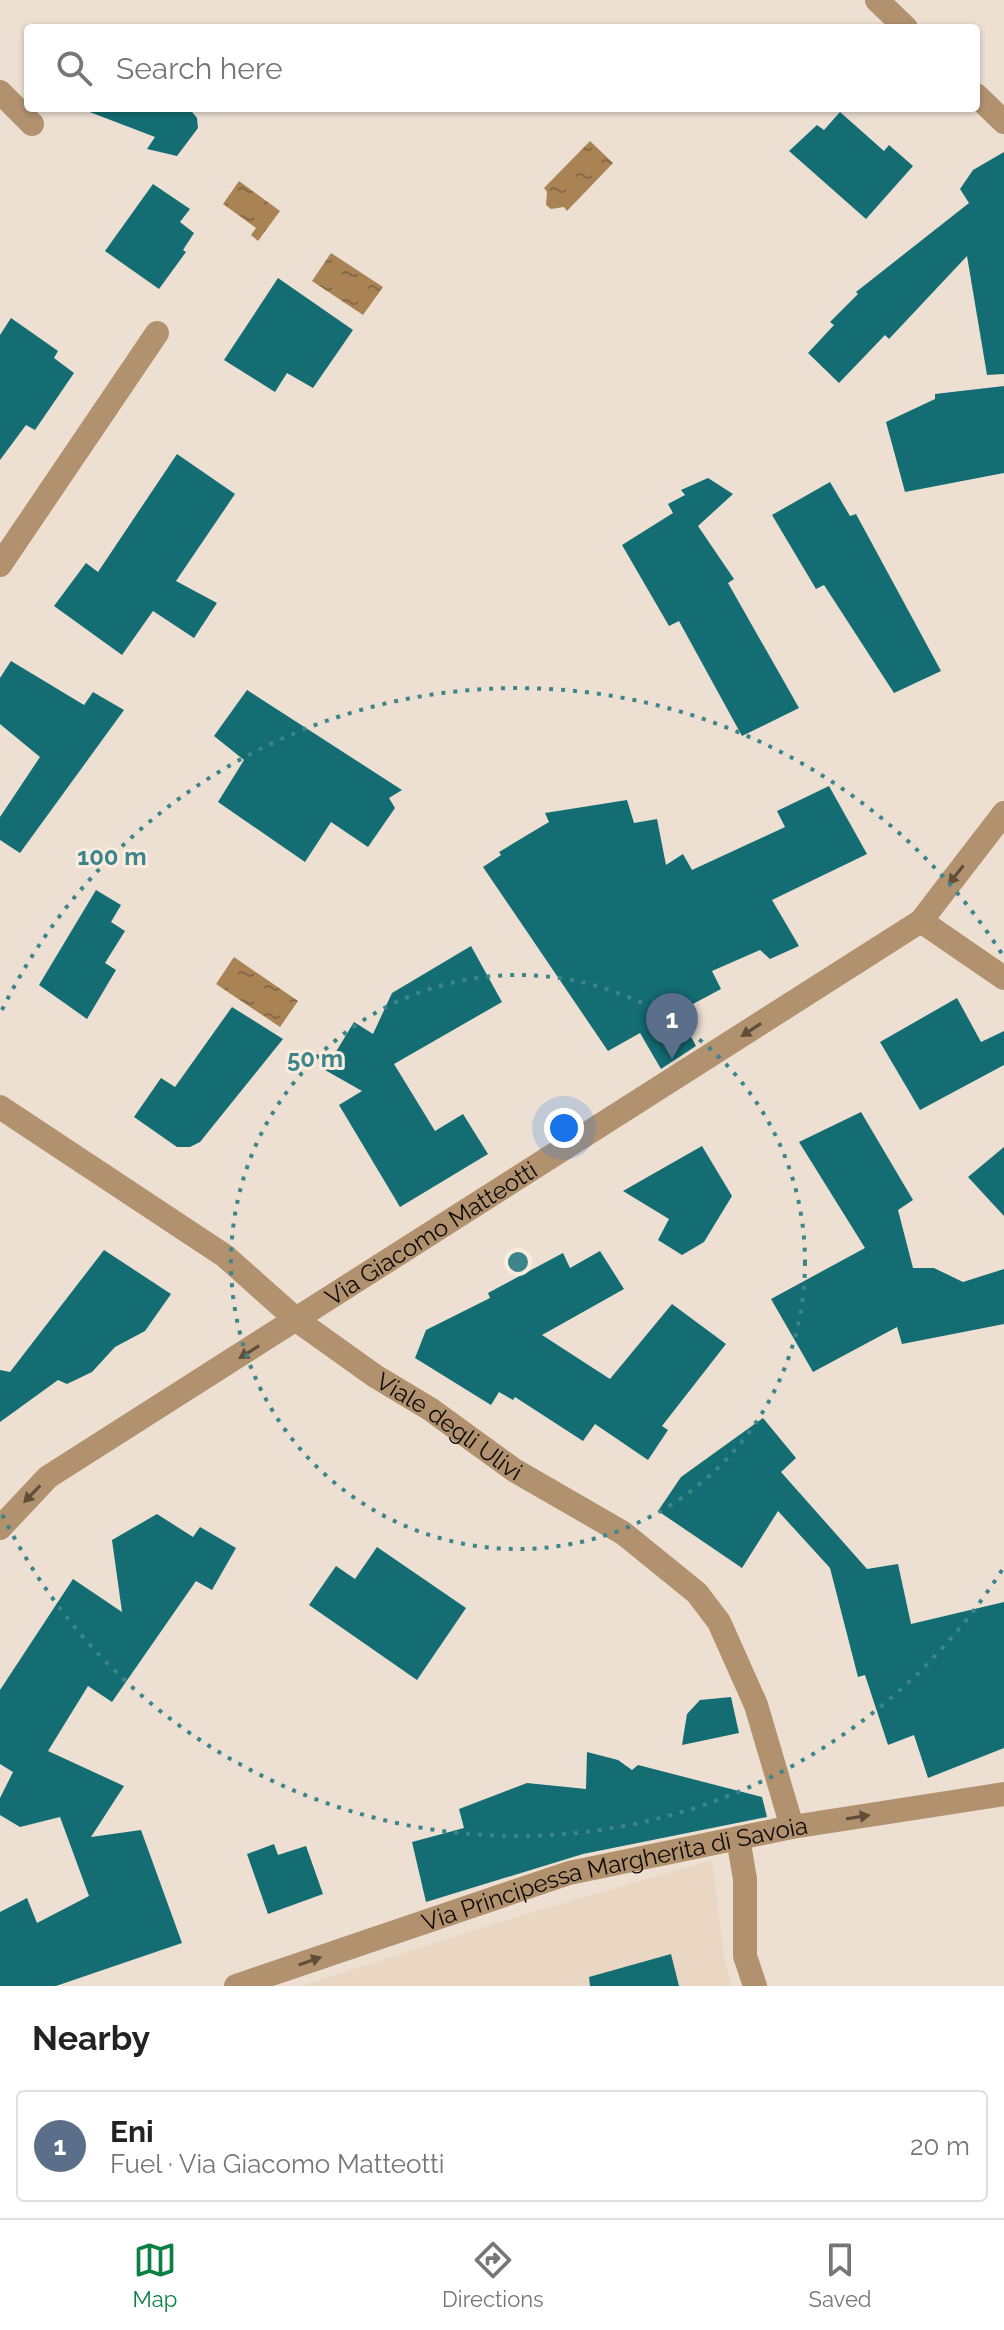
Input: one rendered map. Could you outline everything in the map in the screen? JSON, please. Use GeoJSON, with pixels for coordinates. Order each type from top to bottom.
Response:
{"type":"FeatureCollection","features":[{"type":"Feature","properties":{"kind":"street"},"geometry":{"type":"LineString","coordinates":[[877,0],[902,24]]}},
{"type":"Feature","properties":{"kind":"street"},"geometry":{"type":"LineString","coordinates":[[0,92],[32,124]]}},
{"type":"Feature","properties":{"kind":"street"},"geometry":{"type":"LineString","coordinates":[[980,99],[1004,122]]}},
{"type":"Feature","properties":{"kind":"street"},"geometry":{"type":"LineString","coordinates":[[0,565],[157,333]]}},
{"type":"Feature","properties":{"kind":"street","name":"Via Giacomo Matteotti"},"geometry":{"type":"LineString","coordinates":[[0,1528],[48,1477],[298,1321],[921,921],[1004,813]]}},
{"type":"Feature","properties":{"kind":"street"},"geometry":{"type":"LineString","coordinates":[[921,921],[1004,978]]}},
{"type":"Feature","properties":{"kind":"street","name":"Viale degli Ulivi"},"geometry":{"type":"LineString","coordinates":[[0,1107],[225,1256],[298,1321],[514,1470],[623,1533],[697,1593],[719,1622],[756,1705],[792,1827]]}},
{"type":"Feature","properties":{"kind":"street","name":"Via Principessa Margherita di Savoia"},"geometry":{"type":"LineString","coordinates":[[236,1986],[569,1873],[792,1827],[1004,1794]]}},
{"type":"Feature","properties":{"kind":"street"},"geometry":{"type":"LineString","coordinates":[[738,1838],[745,1879],[745,1956],[755,1986]]}},
{"type":"Feature","properties":{"kind":"shaded area"},"geometry":{"type":"Polygon","coordinates":[[[712,1860],[725,1961],[732,1986],[302,1986],[493,1924],[712,1860]]]}},
{"type":"Feature","properties":{"kind":"water"},"geometry":{"type":"Polygon","coordinates":[[[590,141],[613,163],[567,211],[564,207],[551,209],[546,205],[547,192],[544,188],[590,141]]]}},
{"type":"Feature","properties":{"kind":"water"},"geometry":{"type":"Polygon","coordinates":[[[239,181],[280,211],[258,241],[251,235],[256,228],[223,204],[239,181]]]}},
{"type":"Feature","properties":{"kind":"water"},"geometry":{"type":"Polygon","coordinates":[[[331,253],[383,287],[363,315],[312,281],[331,253]]]}},
{"type":"Feature","properties":{"kind":"water"},"geometry":{"type":"Polygon","coordinates":[[[234,957],[298,1001],[280,1027],[216,984],[234,957]]]}},
{"type":"Feature","properties":{"kind":"building"},"geometry":{"type":"Polygon","coordinates":[[[90,112],[192,112],[197,118],[198,128],[177,156],[147,149],[155,137],[90,112]]]}},
{"type":"Feature","properties":{"kind":"building"},"geometry":{"type":"Polygon","coordinates":[[[840,112],[884,151],[889,145],[913,166],[866,219],[789,151],[817,125],[824,130],[840,112]]]}},
{"type":"Feature","properties":{"kind":"building"},"geometry":{"type":"Polygon","coordinates":[[[1004,152],[1004,374],[987,375],[967,256],[889,339],[885,335],[839,383],[808,353],[834,325],[830,322],[858,294],[856,292],[969,203],[960,189],[973,170],[1004,152]]]}},
{"type":"Feature","properties":{"kind":"building"},"geometry":{"type":"Polygon","coordinates":[[[153,184],[190,209],[180,222],[194,233],[183,250],[186,252],[159,289],[105,251],[153,184]]]}},
{"type":"Feature","properties":{"kind":"building"},"geometry":{"type":"Polygon","coordinates":[[[278,278],[353,330],[313,388],[287,373],[275,392],[224,360],[278,278]]]}},
{"type":"Feature","properties":{"kind":"building"},"geometry":{"type":"Polygon","coordinates":[[[11,318],[58,351],[54,358],[74,373],[35,430],[26,425],[0,460],[0,335],[11,318]]]}},
{"type":"Feature","properties":{"kind":"building"},"geometry":{"type":"Polygon","coordinates":[[[1004,386],[1004,473],[905,492],[886,422],[935,399],[935,394],[1004,386]]]}},
{"type":"Feature","properties":{"kind":"building"},"geometry":{"type":"Polygon","coordinates":[[[177,454],[235,494],[176,581],[217,603],[194,638],[153,611],[122,655],[54,606],[86,563],[98,572],[177,454]]]}},
{"type":"Feature","properties":{"kind":"building"},"geometry":{"type":"Polygon","coordinates":[[[708,478],[733,494],[698,526],[734,579],[728,583],[799,708],[742,736],[679,621],[669,626],[622,545],[673,513],[668,504],[685,495],[681,490],[708,478]]]}},
{"type":"Feature","properties":{"kind":"building"},"geometry":{"type":"Polygon","coordinates":[[[830,482],[850,516],[856,514],[941,671],[894,693],[824,585],[816,589],[772,515],[830,482]]]}},
{"type":"Feature","properties":{"kind":"building"},"geometry":{"type":"Polygon","coordinates":[[[11,661],[84,705],[93,692],[124,710],[20,853],[0,840],[0,817],[40,757],[0,724],[0,678],[11,661]]]}},
{"type":"Feature","properties":{"kind":"building"},"geometry":{"type":"Polygon","coordinates":[[[247,690],[402,790],[389,798],[395,808],[368,847],[331,822],[305,862],[218,802],[244,760],[214,736],[247,690]]]}},
{"type":"Feature","properties":{"kind":"building"},"geometry":{"type":"Polygon","coordinates":[[[829,786],[867,854],[772,900],[799,946],[770,959],[760,950],[712,971],[721,989],[678,1012],[696,1046],[661,1069],[640,1033],[608,1051],[483,867],[501,855],[499,852],[549,822],[545,813],[627,800],[634,823],[657,819],[666,865],[683,854],[692,870],[785,827],[777,811],[829,786]]]}},
{"type":"Feature","properties":{"kind":"building"},"geometry":{"type":"Polygon","coordinates":[[[96,890],[121,905],[111,922],[125,931],[105,963],[116,970],[87,1019],[39,985],[96,890]]]}},
{"type":"Feature","properties":{"kind":"building"},"geometry":{"type":"Polygon","coordinates":[[[471,946],[502,1002],[394,1064],[435,1131],[463,1114],[488,1154],[400,1207],[339,1105],[362,1091],[325,1070],[354,1022],[373,1034],[392,993],[471,946]]]}},
{"type":"Feature","properties":{"kind":"building"},"geometry":{"type":"Polygon","coordinates":[[[957,998],[981,1042],[1004,1031],[1004,1065],[920,1110],[880,1042],[957,998]]]}},
{"type":"Feature","properties":{"kind":"building"},"geometry":{"type":"Polygon","coordinates":[[[232,1007],[283,1039],[200,1142],[190,1147],[177,1147],[134,1117],[161,1078],[175,1087],[232,1007]]]}},
{"type":"Feature","properties":{"kind":"building"},"geometry":{"type":"Polygon","coordinates":[[[861,1112],[913,1200],[898,1210],[913,1268],[934,1268],[963,1282],[1004,1269],[1004,1324],[902,1344],[897,1327],[813,1372],[771,1299],[865,1248],[799,1142],[861,1112]]]}},
{"type":"Feature","properties":{"kind":"building"},"geometry":{"type":"Polygon","coordinates":[[[702,1146],[732,1196],[704,1242],[682,1255],[658,1240],[669,1219],[623,1191],[702,1146]]]}},
{"type":"Feature","properties":{"kind":"building"},"geometry":{"type":"Polygon","coordinates":[[[1004,1147],[1004,1216],[968,1177],[1004,1147]]]}},
{"type":"Feature","properties":{"kind":"building"},"geometry":{"type":"Polygon","coordinates":[[[104,1250],[171,1294],[145,1331],[115,1347],[92,1372],[67,1384],[58,1380],[0,1422],[0,1370],[10,1372],[104,1250]]]}},
{"type":"Feature","properties":{"kind":"building"},"geometry":{"type":"Polygon","coordinates":[[[600,1251],[624,1289],[542,1335],[610,1379],[672,1304],[726,1344],[662,1426],[668,1430],[648,1460],[595,1424],[583,1441],[515,1397],[513,1400],[499,1392],[491,1405],[415,1358],[426,1330],[490,1298],[488,1293],[563,1253],[570,1268],[600,1251]]]}},
{"type":"Feature","properties":{"kind":"building"},"geometry":{"type":"Polygon","coordinates":[[[763,1418],[796,1458],[781,1472],[867,1569],[898,1564],[911,1624],[1004,1602],[1004,1748],[928,1778],[914,1735],[888,1745],[865,1675],[858,1677],[830,1568],[778,1511],[742,1568],[658,1511],[681,1477],[763,1418]]]}},
{"type":"Feature","properties":{"kind":"building"},"geometry":{"type":"Polygon","coordinates":[[[157,1514],[193,1537],[200,1527],[236,1548],[212,1590],[196,1581],[112,1702],[88,1686],[48,1751],[124,1786],[91,1837],[141,1830],[182,1943],[56,1986],[0,1986],[0,1912],[27,1898],[37,1923],[89,1896],[60,1817],[20,1827],[0,1815],[0,1798],[13,1772],[0,1764],[0,1690],[73,1579],[122,1612],[112,1540],[157,1514]]]}},
{"type":"Feature","properties":{"kind":"building"},"geometry":{"type":"Polygon","coordinates":[[[377,1547],[466,1608],[417,1680],[309,1605],[336,1566],[355,1579],[377,1547]]]}},
{"type":"Feature","properties":{"kind":"building"},"geometry":{"type":"Polygon","coordinates":[[[731,1697],[739,1733],[682,1745],[687,1714],[700,1700],[731,1697]]]}},
{"type":"Feature","properties":{"kind":"building"},"geometry":{"type":"Polygon","coordinates":[[[587,1752],[618,1760],[632,1770],[638,1765],[762,1797],[767,1817],[583,1854],[426,1902],[412,1842],[464,1828],[459,1809],[527,1783],[586,1789],[587,1752]]]}},
{"type":"Feature","properties":{"kind":"building"},"geometry":{"type":"Polygon","coordinates":[[[274,1844],[278,1855],[306,1846],[323,1894],[268,1914],[247,1854],[274,1844]]]}},
{"type":"Feature","properties":{"kind":"building"},"geometry":{"type":"Polygon","coordinates":[[[671,1954],[679,1986],[590,1986],[589,1977],[671,1954]]]}},
{"type":"Feature","properties":{"kind":"place","name":"Eni"},"geometry":{"type":"Point","coordinates":[672,1059]}}]}
